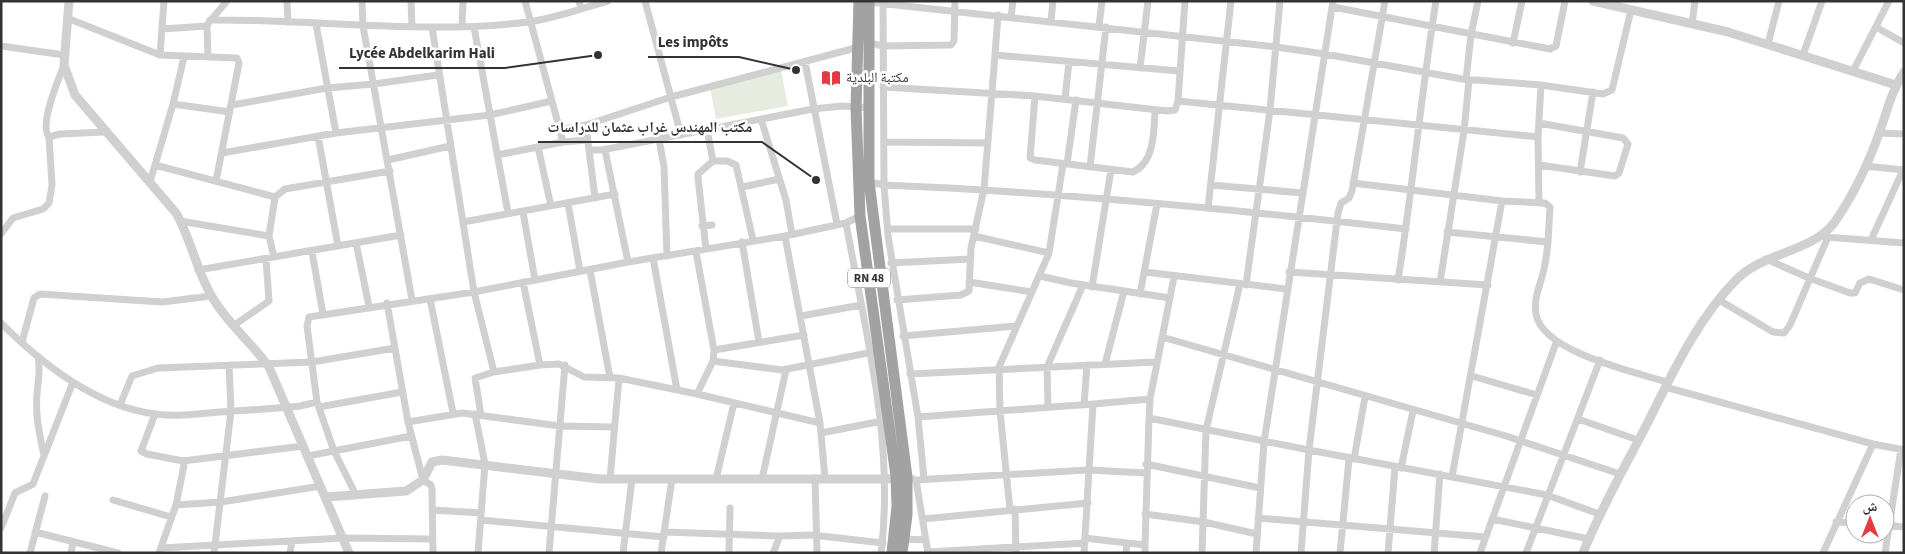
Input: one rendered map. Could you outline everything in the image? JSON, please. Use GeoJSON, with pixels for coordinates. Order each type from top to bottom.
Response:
{"type":"FeatureCollection","features":[{"type":"Feature","properties":{"kind":"highway","name":"RN 48"},"geometry":{"type":"LineString","coordinates":[[866,2],[864,45],[856,108],[860,216],[874,351],[884,420],[906,478],[897,506],[892,553]]}},
{"type":"Feature","properties":{"kind":"highway","name":"RN 48"},"geometry":{"type":"LineString","coordinates":[[864,45],[870,95],[869,182],[906,478],[905,538],[902,553]]}},
{"type":"Feature","properties":{"kind":"street"},"geometry":{"type":"LineString","coordinates":[[1,234],[13,218],[44,209],[49,203],[52,185],[49,137],[46,128],[49,108],[64,66],[69,1]]}},
{"type":"Feature","properties":{"kind":"street"},"geometry":{"type":"LineString","coordinates":[[160,55],[164,1]]}},
{"type":"Feature","properties":{"kind":"street"},"geometry":{"type":"LineString","coordinates":[[208,57],[209,23],[227,1]]}},
{"type":"Feature","properties":{"kind":"street"},"geometry":{"type":"LineString","coordinates":[[287,1],[288,22]]}},
{"type":"Feature","properties":{"kind":"street"},"geometry":{"type":"LineString","coordinates":[[362,1],[363,26],[383,128],[412,300]]}},
{"type":"Feature","properties":{"kind":"street"},"geometry":{"type":"LineString","coordinates":[[411,1],[412,27]]}},
{"type":"Feature","properties":{"kind":"street"},"geometry":{"type":"LineString","coordinates":[[462,26],[463,1]]}},
{"type":"Feature","properties":{"kind":"street"},"geometry":{"type":"LineString","coordinates":[[525,1],[563,142]]}},
{"type":"Feature","properties":{"kind":"street"},"geometry":{"type":"LineString","coordinates":[[162,28],[209,23],[288,22],[363,26],[474,27],[530,22],[580,5],[608,1]]}},
{"type":"Feature","properties":{"kind":"street"},"geometry":{"type":"LineString","coordinates":[[645,1],[681,134]]}},
{"type":"Feature","properties":{"kind":"street"},"geometry":{"type":"LineString","coordinates":[[560,130],[586,125],[671,96],[864,45],[951,46],[954,41],[955,1]]}},
{"type":"Feature","properties":{"kind":"street"},"geometry":{"type":"LineString","coordinates":[[1011,17],[1013,1]]}},
{"type":"Feature","properties":{"kind":"street"},"geometry":{"type":"LineString","coordinates":[[1051,21],[1053,1]]}},
{"type":"Feature","properties":{"kind":"street"},"geometry":{"type":"LineString","coordinates":[[1090,167],[1101,65],[1102,1]]}},
{"type":"Feature","properties":{"kind":"street"},"geometry":{"type":"LineString","coordinates":[[1140,68],[1148,1]]}},
{"type":"Feature","properties":{"kind":"street"},"geometry":{"type":"LineString","coordinates":[[883,87],[991,92],[1155,110],[1173,110],[1178,101],[1186,1]]}},
{"type":"Feature","properties":{"kind":"street"},"geometry":{"type":"LineString","coordinates":[[1208,208],[1231,1]]}},
{"type":"Feature","properties":{"kind":"street"},"geometry":{"type":"LineString","coordinates":[[1202,553],[1206,477],[1206,430],[1243,285],[1256,213],[1270,110],[1280,1]]}},
{"type":"Feature","properties":{"kind":"street"},"geometry":{"type":"LineString","coordinates":[[1301,553],[1316,382],[1339,206],[1350,197],[1385,1]]}},
{"type":"Feature","properties":{"kind":"street"},"geometry":{"type":"LineString","coordinates":[[1398,280],[1412,190],[1424,73],[1436,1]]}},
{"type":"Feature","properties":{"kind":"street"},"geometry":{"type":"LineString","coordinates":[[1440,282],[1452,194],[1464,131],[1471,35],[1478,1]]}},
{"type":"Feature","properties":{"kind":"street"},"geometry":{"type":"LineString","coordinates":[[1514,43],[1522,1]]}},
{"type":"Feature","properties":{"kind":"street"},"geometry":{"type":"LineString","coordinates":[[1256,553],[1264,442],[1274,370],[1333,4],[1382,17],[1546,49],[1555,48],[1565,1]]}},
{"type":"Feature","properties":{"kind":"street"},"geometry":{"type":"LineString","coordinates":[[1593,1],[1629,7],[1768,44],[1900,86]]}},
{"type":"Feature","properties":{"kind":"street"},"geometry":{"type":"LineString","coordinates":[[1692,24],[1695,1]]}},
{"type":"Feature","properties":{"kind":"street"},"geometry":{"type":"LineString","coordinates":[[1768,44],[1778,1]]}},
{"type":"Feature","properties":{"kind":"street"},"geometry":{"type":"LineString","coordinates":[[1803,56],[1822,1]]}},
{"type":"Feature","properties":{"kind":"street"},"geometry":{"type":"LineString","coordinates":[[1853,71],[1888,1]]}},
{"type":"Feature","properties":{"kind":"street"},"geometry":{"type":"LineString","coordinates":[[866,2],[1276,47],[1468,80],[1541,85],[1606,94],[1612,90],[1629,7]]}},
{"type":"Feature","properties":{"kind":"street"},"geometry":{"type":"LineString","coordinates":[[881,553],[882,542],[906,478],[918,417],[892,263],[884,185],[883,3]]}},
{"type":"Feature","properties":{"kind":"street"},"geometry":{"type":"LineString","coordinates":[[898,300],[964,294],[969,291],[970,259],[984,189],[998,15]]}},
{"type":"Feature","properties":{"kind":"street"},"geometry":{"type":"LineString","coordinates":[[67,18],[160,55],[234,57],[238,60],[231,108],[216,181]]}},
{"type":"Feature","properties":{"kind":"street"},"geometry":{"type":"LineString","coordinates":[[316,24],[336,133]]}},
{"type":"Feature","properties":{"kind":"street"},"geometry":{"type":"LineString","coordinates":[[432,27],[438,75],[474,292],[494,372]]}},
{"type":"Feature","properties":{"kind":"street"},"geometry":{"type":"LineString","coordinates":[[474,27],[508,214]]}},
{"type":"Feature","properties":{"kind":"street"},"geometry":{"type":"LineString","coordinates":[[1876,27],[1904,43]]}},
{"type":"Feature","properties":{"kind":"street"},"geometry":{"type":"LineString","coordinates":[[1,46],[64,55]]}},
{"type":"Feature","properties":{"kind":"street"},"geometry":{"type":"LineString","coordinates":[[995,55],[1179,71]]}},
{"type":"Feature","properties":{"kind":"street"},"geometry":{"type":"LineString","coordinates":[[150,182],[173,104],[184,57]]}},
{"type":"Feature","properties":{"kind":"street"},"geometry":{"type":"LineString","coordinates":[[805,62],[837,224]]}},
{"type":"Feature","properties":{"kind":"street"},"geometry":{"type":"LineString","coordinates":[[1065,99],[1069,62]]}},
{"type":"Feature","properties":{"kind":"street"},"geometry":{"type":"LineString","coordinates":[[64,66],[75,95],[150,182],[180,221],[198,270],[211,296],[233,326],[256,348],[267,364],[349,553]]}},
{"type":"Feature","properties":{"kind":"street"},"geometry":{"type":"LineString","coordinates":[[1719,300],[1773,332],[1781,334],[1787,331],[1824,237],[1844,207],[1865,166],[1900,86],[1904,72]]}},
{"type":"Feature","properties":{"kind":"street"},"geometry":{"type":"LineString","coordinates":[[173,104],[231,108],[327,88],[438,75]]}},
{"type":"Feature","properties":{"kind":"street"},"geometry":{"type":"LineString","coordinates":[[1539,202],[1538,137],[1541,85]]}},
{"type":"Feature","properties":{"kind":"street"},"geometry":{"type":"LineString","coordinates":[[1580,172],[1594,92]]}},
{"type":"Feature","properties":{"kind":"street"},"geometry":{"type":"LineString","coordinates":[[842,106],[857,95],[870,95]]}},
{"type":"Feature","properties":{"kind":"street"},"geometry":{"type":"LineString","coordinates":[[1035,96],[1030,158],[1111,170],[1133,172],[1144,163],[1152,144],[1155,110]]}},
{"type":"Feature","properties":{"kind":"street"},"geometry":{"type":"LineString","coordinates":[[1016,549],[1000,410],[998,370],[1049,253],[1076,100]]}},
{"type":"Feature","properties":{"kind":"street"},"geometry":{"type":"LineString","coordinates":[[222,153],[336,133],[446,122],[490,115],[552,101]]}},
{"type":"Feature","properties":{"kind":"street"},"geometry":{"type":"LineString","coordinates":[[1178,101],[1538,137]]}},
{"type":"Feature","properties":{"kind":"street"},"geometry":{"type":"LineString","coordinates":[[589,150],[605,150],[813,109],[842,106],[870,108]]}},
{"type":"Feature","properties":{"kind":"street"},"geometry":{"type":"LineString","coordinates":[[761,119],[786,200],[788,235],[820,423],[817,553]]}},
{"type":"Feature","properties":{"kind":"street"},"geometry":{"type":"LineString","coordinates":[[1539,123],[1623,138],[1628,144],[1618,175],[1580,172],[1539,165]]}},
{"type":"Feature","properties":{"kind":"street"},"geometry":{"type":"LineString","coordinates":[[586,125],[595,198]]}},
{"type":"Feature","properties":{"kind":"street"},"geometry":{"type":"LineString","coordinates":[[707,130],[713,161]]}},
{"type":"Feature","properties":{"kind":"street"},"geometry":{"type":"LineString","coordinates":[[49,137],[60,134],[105,132]]}},
{"type":"Feature","properties":{"kind":"street"},"geometry":{"type":"LineString","coordinates":[[1879,133],[1904,134]]}},
{"type":"Feature","properties":{"kind":"street"},"geometry":{"type":"LineString","coordinates":[[318,136],[338,246]]}},
{"type":"Feature","properties":{"kind":"street"},"geometry":{"type":"LineString","coordinates":[[659,139],[664,167],[667,256]]}},
{"type":"Feature","properties":{"kind":"street"},"geometry":{"type":"LineString","coordinates":[[498,155],[563,142],[587,140]]}},
{"type":"Feature","properties":{"kind":"street"},"geometry":{"type":"LineString","coordinates":[[884,142],[987,143]]}},
{"type":"Feature","properties":{"kind":"street"},"geometry":{"type":"LineString","coordinates":[[388,160],[450,146]]}},
{"type":"Feature","properties":{"kind":"street"},"geometry":{"type":"LineString","coordinates":[[538,148],[551,206]]}},
{"type":"Feature","properties":{"kind":"street"},"geometry":{"type":"LineString","coordinates":[[605,150],[616,194],[628,262]]}},
{"type":"Feature","properties":{"kind":"street"},"geometry":{"type":"LineString","coordinates":[[706,249],[702,226],[698,174],[713,161],[727,161],[736,165],[743,187],[753,240]]}},
{"type":"Feature","properties":{"kind":"street"},"geometry":{"type":"LineString","coordinates":[[155,165],[275,197]]}},
{"type":"Feature","properties":{"kind":"street"},"geometry":{"type":"LineString","coordinates":[[1865,166],[1903,170],[1871,240]]}},
{"type":"Feature","properties":{"kind":"street"},"geometry":{"type":"LineString","coordinates":[[1092,287],[1111,170]]}},
{"type":"Feature","properties":{"kind":"street"},"geometry":{"type":"LineString","coordinates":[[274,257],[270,236],[275,197],[285,189],[390,171]]}},
{"type":"Feature","properties":{"kind":"street"},"geometry":{"type":"LineString","coordinates":[[743,187],[779,179]]}},
{"type":"Feature","properties":{"kind":"street"},"geometry":{"type":"LineString","coordinates":[[869,182],[884,185],[1058,194],[1299,216],[1406,229]]}},
{"type":"Feature","properties":{"kind":"street"},"geometry":{"type":"LineString","coordinates":[[1353,183],[1502,201],[1547,203],[1550,207],[1548,242],[1535,313],[1542,329],[1556,343],[1666,385],[1873,444],[1902,449],[1893,494]]}},
{"type":"Feature","properties":{"kind":"street"},"geometry":{"type":"LineString","coordinates":[[1211,185],[1303,193]]}},
{"type":"Feature","properties":{"kind":"street"},"geometry":{"type":"LineString","coordinates":[[463,222],[616,194]]}},
{"type":"Feature","properties":{"kind":"street"},"geometry":{"type":"LineString","coordinates":[[1452,477],[1472,376],[1502,201]]}},
{"type":"Feature","properties":{"kind":"street"},"geometry":{"type":"LineString","coordinates":[[568,203],[580,271]]}},
{"type":"Feature","properties":{"kind":"street"},"geometry":{"type":"LineString","coordinates":[[1140,294],[1157,204]]}},
{"type":"Feature","properties":{"kind":"street"},"geometry":{"type":"LineString","coordinates":[[523,212],[535,280]]}},
{"type":"Feature","properties":{"kind":"street"},"geometry":{"type":"LineString","coordinates":[[356,495],[334,451],[318,405],[307,319],[309,317],[387,303],[474,292],[628,262],[696,252],[788,235],[846,222],[860,216]]}},
{"type":"Feature","properties":{"kind":"street"},"geometry":{"type":"LineString","coordinates":[[180,221],[270,236]]}},
{"type":"Feature","properties":{"kind":"street"},"geometry":{"type":"LineString","coordinates":[[713,361],[743,367],[786,370],[874,351],[861,305],[846,222]]}},
{"type":"Feature","properties":{"kind":"street"},"geometry":{"type":"LineString","coordinates":[[702,226],[712,225]]}},
{"type":"Feature","properties":{"kind":"street"},"geometry":{"type":"LineString","coordinates":[[888,229],[975,233],[1049,253]]}},
{"type":"Feature","properties":{"kind":"street"},"geometry":{"type":"LineString","coordinates":[[1447,232],[1548,242]]}},
{"type":"Feature","properties":{"kind":"street"},"geometry":{"type":"LineString","coordinates":[[198,270],[312,252],[401,235]]}},
{"type":"Feature","properties":{"kind":"street"},"geometry":{"type":"LineString","coordinates":[[1583,553],[1599,514],[1684,352],[1719,300],[1746,271],[1766,259],[1824,237],[1904,243]]}},
{"type":"Feature","properties":{"kind":"street"},"geometry":{"type":"LineString","coordinates":[[742,242],[759,342]]}},
{"type":"Feature","properties":{"kind":"street"},"geometry":{"type":"LineString","coordinates":[[356,243],[369,306]]}},
{"type":"Feature","properties":{"kind":"street"},"geometry":{"type":"LineString","coordinates":[[312,252],[323,314]]}},
{"type":"Feature","properties":{"kind":"street"},"geometry":{"type":"LineString","coordinates":[[696,252],[714,350],[713,361],[697,394]]}},
{"type":"Feature","properties":{"kind":"street"},"geometry":{"type":"LineString","coordinates":[[652,258],[677,390]]}},
{"type":"Feature","properties":{"kind":"street"},"geometry":{"type":"LineString","coordinates":[[233,326],[269,301],[266,259]]}},
{"type":"Feature","properties":{"kind":"street"},"geometry":{"type":"LineString","coordinates":[[892,263],[970,259]]}},
{"type":"Feature","properties":{"kind":"street"},"geometry":{"type":"LineString","coordinates":[[1766,259],[1852,294],[1862,282],[1869,279],[1904,290]]}},
{"type":"Feature","properties":{"kind":"street"},"geometry":{"type":"LineString","coordinates":[[854,267],[866,261]]}},
{"type":"Feature","properties":{"kind":"street"},"geometry":{"type":"LineString","coordinates":[[590,270],[610,378]]}},
{"type":"Feature","properties":{"kind":"street"},"geometry":{"type":"LineString","coordinates":[[1145,272],[1286,289]]}},
{"type":"Feature","properties":{"kind":"street"},"geometry":{"type":"LineString","coordinates":[[1289,272],[1488,285]]}},
{"type":"Feature","properties":{"kind":"street"},"geometry":{"type":"LineString","coordinates":[[1040,276],[1092,287],[1170,298]]}},
{"type":"Feature","properties":{"kind":"street"},"geometry":{"type":"LineString","coordinates":[[906,478],[923,519],[928,553],[1016,549],[1085,540],[1127,543],[1145,549],[1146,464],[1150,399],[1155,362],[1174,277]]}},
{"type":"Feature","properties":{"kind":"street"},"geometry":{"type":"LineString","coordinates":[[523,282],[540,365]]}},
{"type":"Feature","properties":{"kind":"street"},"geometry":{"type":"LineString","coordinates":[[969,282],[1032,292]]}},
{"type":"Feature","properties":{"kind":"street"},"geometry":{"type":"LineString","coordinates":[[1048,407],[1047,367],[1082,285]]}},
{"type":"Feature","properties":{"kind":"street"},"geometry":{"type":"LineString","coordinates":[[1105,364],[1124,292]]}},
{"type":"Feature","properties":{"kind":"street"},"geometry":{"type":"LineString","coordinates":[[22,342],[34,298],[40,294],[162,302],[211,296]]}},
{"type":"Feature","properties":{"kind":"street"},"geometry":{"type":"LineString","coordinates":[[430,299],[453,413]]}},
{"type":"Feature","properties":{"kind":"street"},"geometry":{"type":"LineString","coordinates":[[387,303],[410,436],[423,480],[431,485],[432,489],[432,553]]}},
{"type":"Feature","properties":{"kind":"street"},"geometry":{"type":"LineString","coordinates":[[801,316],[861,305]]}},
{"type":"Feature","properties":{"kind":"street"},"geometry":{"type":"LineString","coordinates":[[1,323],[38,356],[73,382],[120,405],[155,414],[286,408],[402,392]]}},
{"type":"Feature","properties":{"kind":"street"},"geometry":{"type":"LineString","coordinates":[[903,336],[1016,326]]}},
{"type":"Feature","properties":{"kind":"street"},"geometry":{"type":"LineString","coordinates":[[714,350],[804,335]]}},
{"type":"Feature","properties":{"kind":"street"},"geometry":{"type":"LineString","coordinates":[[1162,337],[1520,441],[1620,474]]}},
{"type":"Feature","properties":{"kind":"street"},"geometry":{"type":"LineString","coordinates":[[1480,553],[1556,343]]}},
{"type":"Feature","properties":{"kind":"street"},"geometry":{"type":"LineString","coordinates":[[120,405],[127,383],[137,373],[174,367],[312,362],[395,348]]}},
{"type":"Feature","properties":{"kind":"street"},"geometry":{"type":"LineString","coordinates":[[38,356],[41,371],[37,394],[38,423],[44,456]]}},
{"type":"Feature","properties":{"kind":"street"},"geometry":{"type":"LineString","coordinates":[[1526,553],[1600,360]]}},
{"type":"Feature","properties":{"kind":"street"},"geometry":{"type":"LineString","coordinates":[[910,374],[1155,362]]}},
{"type":"Feature","properties":{"kind":"street"},"geometry":{"type":"LineString","coordinates":[[215,550],[231,411],[229,365]]}},
{"type":"Feature","properties":{"kind":"street"},"geometry":{"type":"LineString","coordinates":[[478,553],[485,464],[475,378],[494,372],[540,365],[565,365],[584,376],[619,378],[776,411],[820,423]]}},
{"type":"Feature","properties":{"kind":"street"},"geometry":{"type":"LineString","coordinates":[[550,553],[554,473],[565,365]]}},
{"type":"Feature","properties":{"kind":"street"},"geometry":{"type":"LineString","coordinates":[[1084,405],[1087,365]]}},
{"type":"Feature","properties":{"kind":"street"},"geometry":{"type":"LineString","coordinates":[[762,479],[786,370]]}},
{"type":"Feature","properties":{"kind":"street"},"geometry":{"type":"LineString","coordinates":[[1472,376],[1537,395]]}},
{"type":"Feature","properties":{"kind":"street"},"geometry":{"type":"LineString","coordinates":[[610,479],[613,427],[619,378]]}},
{"type":"Feature","properties":{"kind":"street"},"geometry":{"type":"LineString","coordinates":[[1,528],[3,518],[15,493],[33,484],[73,382]]}},
{"type":"Feature","properties":{"kind":"street"},"geometry":{"type":"LineString","coordinates":[[1340,553],[1342,525],[1352,459],[1365,397]]}},
{"type":"Feature","properties":{"kind":"street"},"geometry":{"type":"LineString","coordinates":[[918,417],[1150,399]]}},
{"type":"Feature","properties":{"kind":"street"},"geometry":{"type":"LineString","coordinates":[[716,479],[734,402]]}},
{"type":"Feature","properties":{"kind":"street"},"geometry":{"type":"LineString","coordinates":[[1084,553],[1093,404]]}},
{"type":"Feature","properties":{"kind":"street"},"geometry":{"type":"LineString","coordinates":[[1388,553],[1389,529],[1398,467],[1412,410]]}},
{"type":"Feature","properties":{"kind":"street"},"geometry":{"type":"LineString","coordinates":[[408,422],[453,413],[560,426],[613,427]]}},
{"type":"Feature","properties":{"kind":"street"},"geometry":{"type":"LineString","coordinates":[[155,414],[141,451],[147,454],[183,461],[303,446]]}},
{"type":"Feature","properties":{"kind":"street"},"geometry":{"type":"LineString","coordinates":[[1149,418],[1352,459],[1503,486],[1547,496],[1599,514]]}},
{"type":"Feature","properties":{"kind":"street"},"geometry":{"type":"LineString","coordinates":[[1578,419],[1638,440]]}},
{"type":"Feature","properties":{"kind":"street"},"geometry":{"type":"LineString","coordinates":[[821,433],[884,420]]}},
{"type":"Feature","properties":{"kind":"street"},"geometry":{"type":"LineString","coordinates":[[308,456],[410,436]]}},
{"type":"Feature","properties":{"kind":"street"},"geometry":{"type":"LineString","coordinates":[[1823,553],[1873,444]]}},
{"type":"Feature","properties":{"kind":"street"},"geometry":{"type":"LineString","coordinates":[[326,497],[406,492],[423,480],[430,464],[437,460],[610,479],[906,478],[1088,470],[1146,473]]}},
{"type":"Feature","properties":{"kind":"street"},"geometry":{"type":"LineString","coordinates":[[183,461],[176,505],[160,550],[215,550],[292,541],[343,538],[432,539]]}},
{"type":"Feature","properties":{"kind":"street"},"geometry":{"type":"LineString","coordinates":[[1146,464],[1260,488]]}},
{"type":"Feature","properties":{"kind":"street"},"geometry":{"type":"LineString","coordinates":[[1434,553],[1434,533],[1440,474]]}},
{"type":"Feature","properties":{"kind":"street"},"geometry":{"type":"LineString","coordinates":[[623,553],[627,533],[632,479]]}},
{"type":"Feature","properties":{"kind":"street"},"geometry":{"type":"LineString","coordinates":[[661,553],[672,479]]}},
{"type":"Feature","properties":{"kind":"street"},"geometry":{"type":"LineString","coordinates":[[176,505],[222,502],[321,486]]}},
{"type":"Feature","properties":{"kind":"street"},"geometry":{"type":"LineString","coordinates":[[30,553],[45,496]]}},
{"type":"Feature","properties":{"kind":"street"},"geometry":{"type":"LineString","coordinates":[[113,500],[171,517]]}},
{"type":"Feature","properties":{"kind":"street"},"geometry":{"type":"LineString","coordinates":[[923,519],[1088,503]]}},
{"type":"Feature","properties":{"kind":"street"},"geometry":{"type":"LineString","coordinates":[[729,553],[731,536],[729,524],[730,508]]}},
{"type":"Feature","properties":{"kind":"street"},"geometry":{"type":"LineString","coordinates":[[432,510],[627,533],[816,536],[882,542]]}},
{"type":"Feature","properties":{"kind":"street"},"geometry":{"type":"LineString","coordinates":[[1146,514],[1204,522],[1257,534]]}},
{"type":"Feature","properties":{"kind":"street"},"geometry":{"type":"LineString","coordinates":[[1258,518],[1485,537]]}},
{"type":"Feature","properties":{"kind":"street"},"geometry":{"type":"LineString","coordinates":[[1492,519],[1588,539]]}},
{"type":"Feature","properties":{"kind":"street"},"geometry":{"type":"LineString","coordinates":[[1836,522],[1845,522]]}},
{"type":"Feature","properties":{"kind":"street"},"geometry":{"type":"LineString","coordinates":[[35,532],[116,553]]}},
{"type":"Feature","properties":{"kind":"street"},"geometry":{"type":"LineString","coordinates":[[773,553],[780,536]]}},
{"type":"Feature","properties":{"kind":"street"},"geometry":{"type":"LineString","coordinates":[[905,538],[926,540]]}},
{"type":"Feature","properties":{"kind":"street"},"geometry":{"type":"LineString","coordinates":[[290,553],[292,541]]}},
{"type":"Feature","properties":{"kind":"street"},"geometry":{"type":"LineString","coordinates":[[71,553],[74,542]]}},
{"type":"Feature","properties":{"kind":"street"},"geometry":{"type":"LineString","coordinates":[[1126,553],[1127,543]]}},
{"type":"Feature","properties":{"kind":"shaded area"},"geometry":{"type":"Polygon","coordinates":[[[781,70],[788,106],[716,119],[710,88],[781,70]]]}},
{"type":"Feature","properties":{"kind":"place","name":"Lycée Abdelkarim Hali"},"geometry":{"type":"Point","coordinates":[598,55]}},
{"type":"Feature","properties":{"kind":"place","name":"Les impôts"},"geometry":{"type":"Point","coordinates":[796,70]}},
{"type":"Feature","properties":{"kind":"place","name":"مكتبة البلدية"},"geometry":{"type":"Point","coordinates":[831,78]}},
{"type":"Feature","properties":{"kind":"place","name":"مكتب المهندس غراب عثمان للدراسات"},"geometry":{"type":"Point","coordinates":[816,180]}}]}
